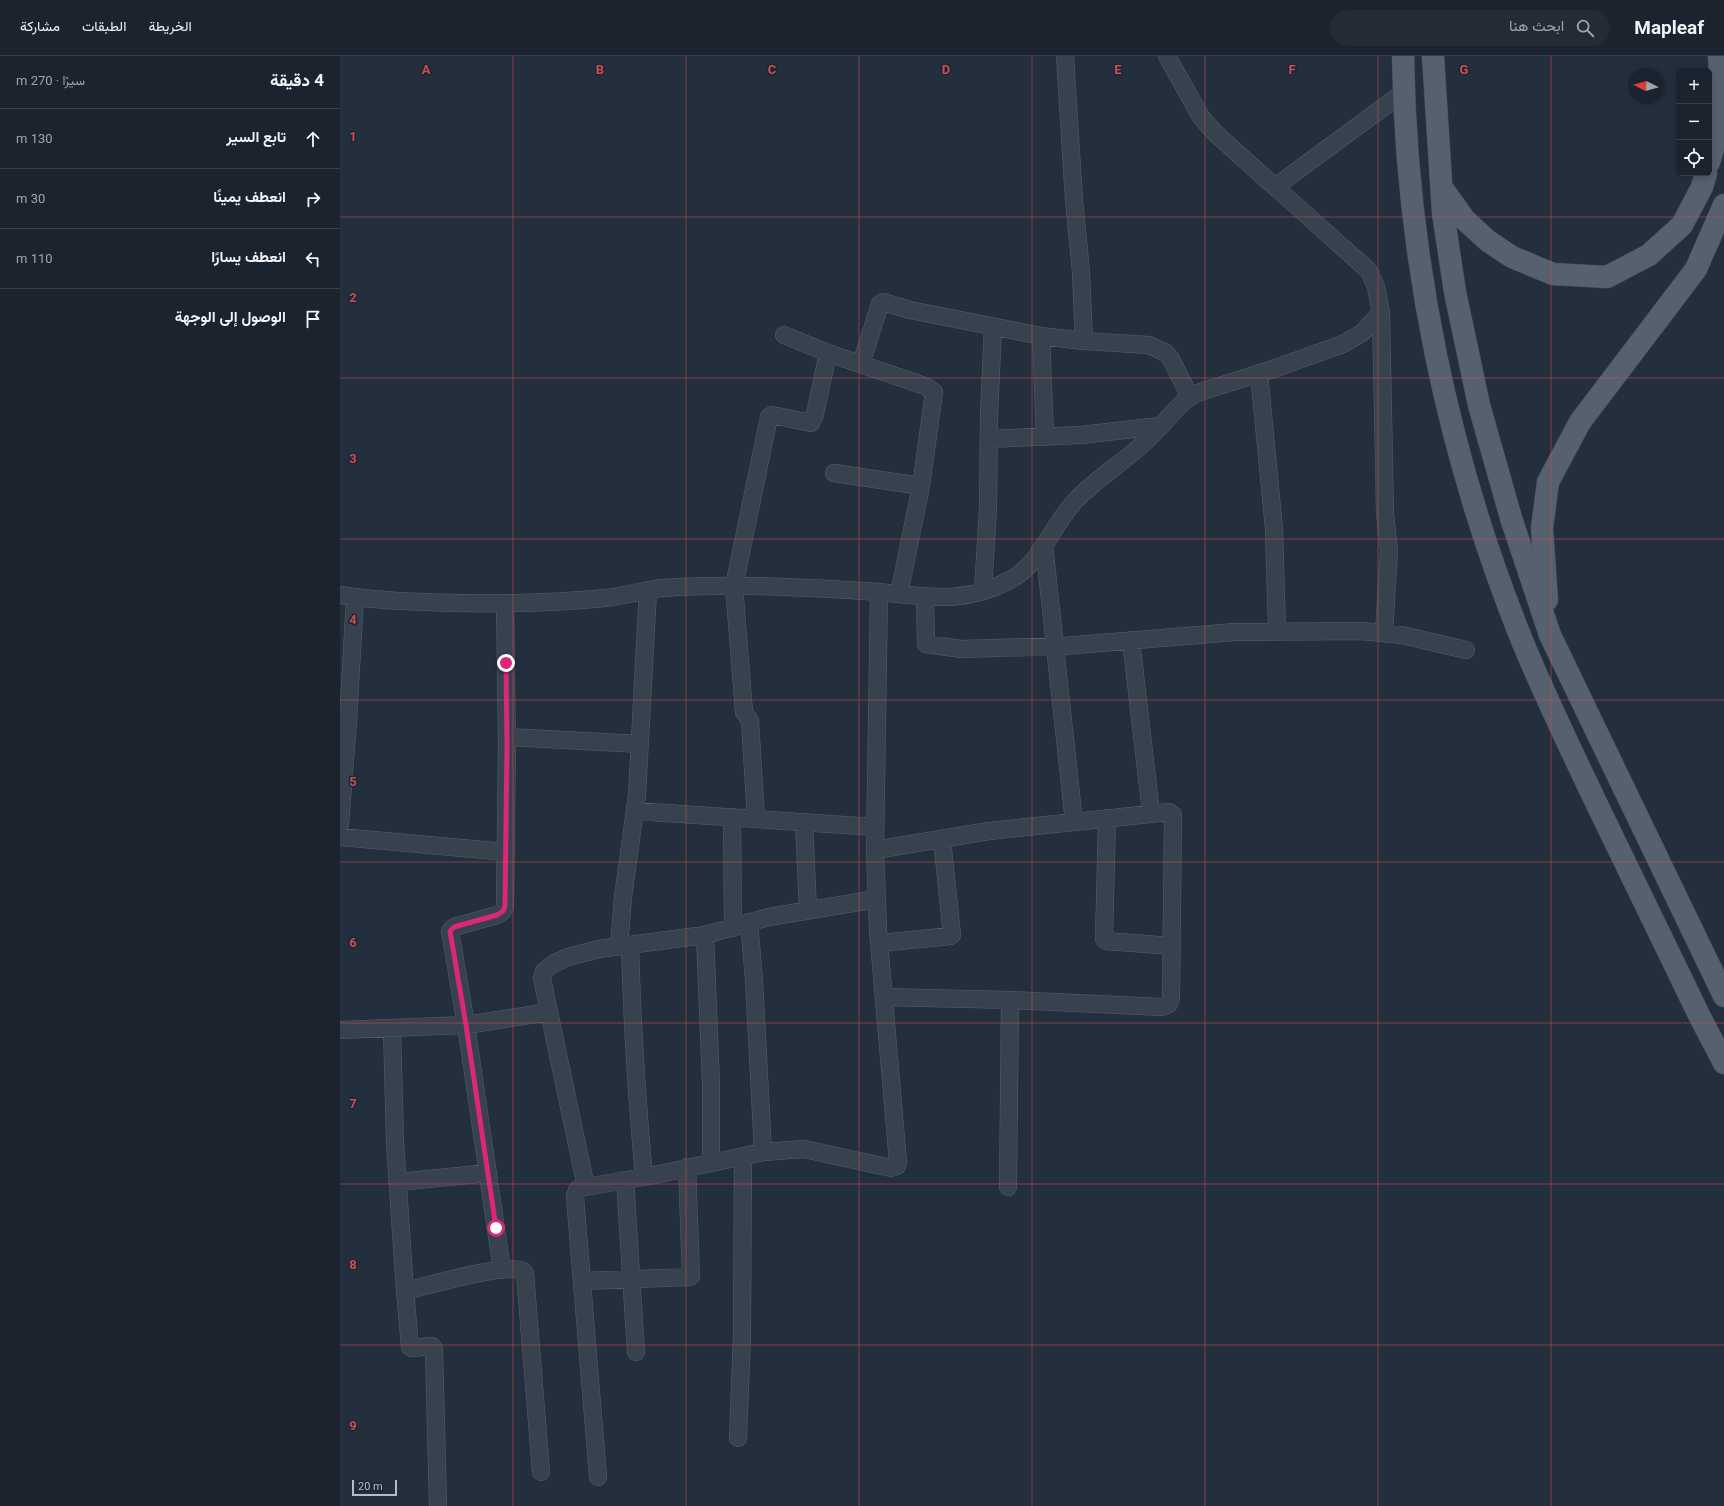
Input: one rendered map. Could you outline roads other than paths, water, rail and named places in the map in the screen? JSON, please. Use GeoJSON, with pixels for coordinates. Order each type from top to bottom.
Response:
{"type":"FeatureCollection","features":[{"type":"Feature","properties":{"kind":"main road"},"geometry":{"type":"LineString","coordinates":[[1403,56],[1404,92],[1411,185],[1426,298],[1450,413],[1482,529],[1501,586],[1546,697],[1693,1003],[1724,1063]]}},
{"type":"Feature","properties":{"kind":"main road"},"geometry":{"type":"LineString","coordinates":[[1433,56],[1443,213],[1455,292],[1479,405],[1508,511],[1550,635],[1724,996]]}},
{"type":"Feature","properties":{"kind":"main road"},"geometry":{"type":"LineString","coordinates":[[1712,152],[1721,88],[1719,56]]}},
{"type":"Feature","properties":{"kind":"main road"},"geometry":{"type":"LineString","coordinates":[[1442,188],[1465,220],[1488,241],[1512,257],[1553,274],[1607,277],[1649,255],[1682,225],[1702,187],[1705,176]]}},
{"type":"Feature","properties":{"kind":"main road"},"geometry":{"type":"LineString","coordinates":[[1550,635],[1542,528],[1548,482],[1580,422],[1696,269],[1724,205]]}},
{"type":"Feature","properties":{"kind":"street"},"geometry":{"type":"LineString","coordinates":[[1065,56],[1074,200],[1081,272],[1084,341]]}},
{"type":"Feature","properties":{"kind":"street"},"geometry":{"type":"LineString","coordinates":[[1167,56],[1200,117],[1223,142],[1369,271],[1376,287],[1382,313],[1385,513],[1389,551],[1384,633]]}},
{"type":"Feature","properties":{"kind":"street"},"geometry":{"type":"LineString","coordinates":[[1275,187],[1404,92]]}},
{"type":"Feature","properties":{"kind":"street"},"geometry":{"type":"LineString","coordinates":[[861,364],[880,304],[882,302],[910,310],[1041,336],[1084,341],[1149,345],[1161,351],[1171,359],[1190,397]]}},
{"type":"Feature","properties":{"kind":"street"},"geometry":{"type":"LineString","coordinates":[[340,824],[348,596],[404,602],[535,603],[607,598],[657,589],[734,586],[809,587],[879,592],[925,598],[957,597],[983,591],[1009,581],[1034,560],[1063,514],[1078,497],[1148,439],[1183,402],[1190,397],[1197,393],[1343,344],[1362,333],[1382,313]]}},
{"type":"Feature","properties":{"kind":"street"},"geometry":{"type":"LineString","coordinates":[[983,591],[988,508],[991,351],[993,327]]}},
{"type":"Feature","properties":{"kind":"street"},"geometry":{"type":"LineString","coordinates":[[784,335],[828,354],[925,386],[934,392],[921,486],[898,594]]}},
{"type":"Feature","properties":{"kind":"street"},"geometry":{"type":"LineString","coordinates":[[1041,336],[1045,437]]}},
{"type":"Feature","properties":{"kind":"street"},"geometry":{"type":"LineString","coordinates":[[756,818],[750,721],[744,712],[734,586],[769,417],[772,415],[808,423],[813,421],[828,354]]}},
{"type":"Feature","properties":{"kind":"street"},"geometry":{"type":"LineString","coordinates":[[1259,373],[1274,529],[1277,631]]}},
{"type":"Feature","properties":{"kind":"street"},"geometry":{"type":"LineString","coordinates":[[989,439],[1081,435],[1160,426]]}},
{"type":"Feature","properties":{"kind":"street"},"geometry":{"type":"LineString","coordinates":[[834,473],[921,486]]}},
{"type":"Feature","properties":{"kind":"street"},"geometry":{"type":"LineString","coordinates":[[1044,545],[1074,822]]}},
{"type":"Feature","properties":{"kind":"street"},"geometry":{"type":"LineString","coordinates":[[644,1177],[625,946],[623,897],[635,811],[648,590]]}},
{"type":"Feature","properties":{"kind":"street"},"geometry":{"type":"LineString","coordinates":[[598,1477],[575,1197],[577,1190],[580,1188],[644,1177],[763,1152],[804,1149],[891,1168],[897,1166],[898,1162],[880,944],[875,850],[879,592]]}},
{"type":"Feature","properties":{"kind":"street"},"geometry":{"type":"LineString","coordinates":[[925,598],[926,644],[961,649],[1054,646],[1235,632],[1362,631],[1402,635],[1466,650]]}},
{"type":"Feature","properties":{"kind":"street"},"geometry":{"type":"LineString","coordinates":[[502,1270],[466,1025],[450,931],[454,927],[497,915],[503,911],[505,906],[507,737],[505,603]]}},
{"type":"Feature","properties":{"kind":"street"},"geometry":{"type":"LineString","coordinates":[[1131,640],[1151,814]]}},
{"type":"Feature","properties":{"kind":"street"},"geometry":{"type":"LineString","coordinates":[[507,737],[640,744]]}},
{"type":"Feature","properties":{"kind":"street"},"geometry":{"type":"LineString","coordinates":[[635,811],[875,827]]}},
{"type":"Feature","properties":{"kind":"street"},"geometry":{"type":"LineString","coordinates":[[875,850],[989,831],[1169,812],[1174,815],[1171,998],[1169,1004],[1162,1007],[1010,1000],[884,998]]}},
{"type":"Feature","properties":{"kind":"street"},"geometry":{"type":"LineString","coordinates":[[732,817],[741,925],[754,980],[763,1152]]}},
{"type":"Feature","properties":{"kind":"street"},"geometry":{"type":"LineString","coordinates":[[1107,818],[1104,939],[1106,941],[1172,946]]}},
{"type":"Feature","properties":{"kind":"street"},"geometry":{"type":"LineString","coordinates":[[804,822],[808,910]]}},
{"type":"Feature","properties":{"kind":"street"},"geometry":{"type":"LineString","coordinates":[[340,837],[506,852]]}},
{"type":"Feature","properties":{"kind":"street"},"geometry":{"type":"LineString","coordinates":[[880,944],[952,935],[942,839]]}},
{"type":"Feature","properties":{"kind":"street"},"geometry":{"type":"LineString","coordinates":[[586,1187],[542,978],[544,970],[568,957],[599,949],[705,935],[769,917],[877,899]]}},
{"type":"Feature","properties":{"kind":"street"},"geometry":{"type":"LineString","coordinates":[[705,935],[711,1085],[711,1162]]}},
{"type":"Feature","properties":{"kind":"street"},"geometry":{"type":"LineString","coordinates":[[1008,1186],[1010,1000]]}},
{"type":"Feature","properties":{"kind":"street"},"geometry":{"type":"LineString","coordinates":[[340,1030],[466,1025],[549,1012]]}},
{"type":"Feature","properties":{"kind":"street"},"geometry":{"type":"LineString","coordinates":[[392,1028],[398,1182],[410,1347],[432,1346],[434,1349],[438,1506]]}},
{"type":"Feature","properties":{"kind":"street"},"geometry":{"type":"LineString","coordinates":[[738,1438],[742,1335],[743,1156]]}},
{"type":"Feature","properties":{"kind":"street"},"geometry":{"type":"LineString","coordinates":[[582,1281],[691,1276],[687,1168]]}},
{"type":"Feature","properties":{"kind":"street"},"geometry":{"type":"LineString","coordinates":[[398,1182],[488,1173]]}},
{"type":"Feature","properties":{"kind":"street"},"geometry":{"type":"LineString","coordinates":[[625,1180],[636,1352]]}},
{"type":"Feature","properties":{"kind":"street"},"geometry":{"type":"LineString","coordinates":[[405,1291],[474,1274],[502,1270],[520,1270],[525,1274],[541,1472]]}}]}
